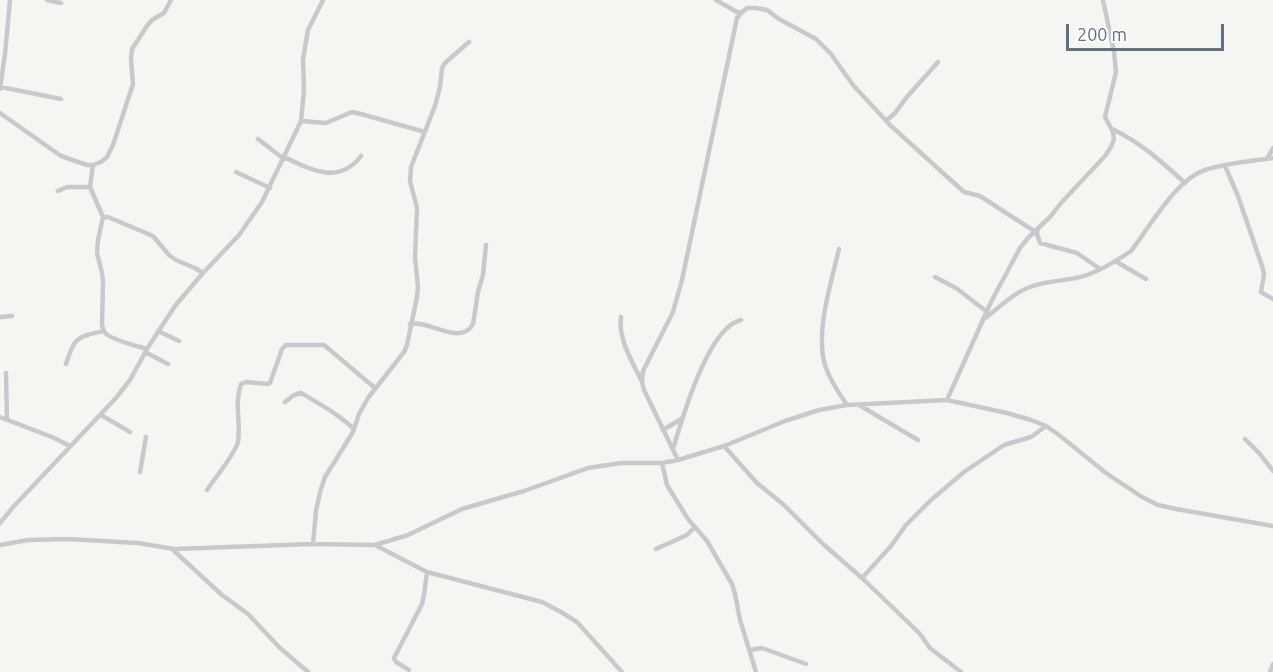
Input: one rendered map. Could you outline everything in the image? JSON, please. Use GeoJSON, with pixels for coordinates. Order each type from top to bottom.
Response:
{"type":"FeatureCollection","features":[{"type":"Feature","properties":{"kind":"street"},"geometry":{"type":"LineString","coordinates":[[9,0],[1,88],[61,99]]}},
{"type":"Feature","properties":{"kind":"street"},"geometry":{"type":"LineString","coordinates":[[47,0],[62,3]]}},
{"type":"Feature","properties":{"kind":"street"},"geometry":{"type":"LineString","coordinates":[[0,113],[61,156],[87,165],[101,162],[107,157],[117,135],[133,84],[132,49],[152,20],[168,9],[171,0]]}},
{"type":"Feature","properties":{"kind":"street"},"geometry":{"type":"LineString","coordinates":[[0,523],[101,415],[130,380],[146,350],[175,306],[251,220],[270,188],[301,121],[304,90],[303,59],[308,30],[323,0]]}},
{"type":"Feature","properties":{"kind":"street"},"geometry":{"type":"LineString","coordinates":[[716,0],[735,12],[741,13]]}},
{"type":"Feature","properties":{"kind":"street"},"geometry":{"type":"LineString","coordinates":[[947,400],[986,311],[1020,248],[1111,147],[1114,139],[1113,132],[1105,117],[1116,72],[1103,0]]}},
{"type":"Feature","properties":{"kind":"street"},"geometry":{"type":"LineString","coordinates":[[642,382],[646,363],[673,312],[682,280],[737,18],[747,8],[767,10],[816,39],[886,121],[964,192],[980,196],[1036,230],[1040,243],[1077,253],[1100,269]]}},
{"type":"Feature","properties":{"kind":"street"},"geometry":{"type":"LineString","coordinates":[[0,16],[8,17]]}},
{"type":"Feature","properties":{"kind":"street"},"geometry":{"type":"LineString","coordinates":[[313,544],[316,511],[325,477],[354,429],[368,398],[404,352],[417,297],[418,228],[417,208],[411,188],[411,167],[440,87],[442,68],[454,54],[470,42]]}},
{"type":"Feature","properties":{"kind":"street"},"geometry":{"type":"LineString","coordinates":[[886,121],[938,62]]}},
{"type":"Feature","properties":{"kind":"street"},"geometry":{"type":"LineString","coordinates":[[301,121],[326,123],[352,112],[425,132]]}},
{"type":"Feature","properties":{"kind":"street"},"geometry":{"type":"LineString","coordinates":[[1110,128],[1128,136],[1185,182]]}},
{"type":"Feature","properties":{"kind":"street"},"geometry":{"type":"LineString","coordinates":[[1114,139],[1128,136]]}},
{"type":"Feature","properties":{"kind":"street"},"geometry":{"type":"LineString","coordinates":[[258,139],[284,158],[312,171],[329,172],[350,167],[361,156]]}},
{"type":"Feature","properties":{"kind":"street"},"geometry":{"type":"LineString","coordinates":[[982,321],[1017,293],[1031,286],[1093,273],[1115,261],[1131,251],[1185,182],[1204,170],[1270,159],[1273,148]]}},
{"type":"Feature","properties":{"kind":"street"},"geometry":{"type":"LineString","coordinates":[[93,165],[90,187],[103,218],[97,253],[102,273],[104,331],[113,338],[146,350],[168,364]]}},
{"type":"Feature","properties":{"kind":"street"},"geometry":{"type":"LineString","coordinates":[[1225,166],[1262,266],[1264,274],[1261,292],[1273,298]]}},
{"type":"Feature","properties":{"kind":"street"},"geometry":{"type":"LineString","coordinates":[[236,172],[270,188]]}},
{"type":"Feature","properties":{"kind":"street"},"geometry":{"type":"LineString","coordinates":[[58,192],[67,187],[90,187]]}},
{"type":"Feature","properties":{"kind":"street"},"geometry":{"type":"LineString","coordinates":[[103,218],[108,217],[153,236],[169,255],[203,273]]}},
{"type":"Feature","properties":{"kind":"street"},"geometry":{"type":"LineString","coordinates":[[410,324],[416,323],[446,332],[463,333],[470,328],[473,324],[483,275],[486,245]]}},
{"type":"Feature","properties":{"kind":"street"},"geometry":{"type":"LineString","coordinates":[[839,249],[825,308],[823,355],[835,387],[847,405]]}},
{"type":"Feature","properties":{"kind":"street"},"geometry":{"type":"LineString","coordinates":[[1115,261],[1146,279]]}},
{"type":"Feature","properties":{"kind":"street"},"geometry":{"type":"LineString","coordinates":[[935,277],[956,288],[986,311]]}},
{"type":"Feature","properties":{"kind":"street"},"geometry":{"type":"LineString","coordinates":[[0,317],[12,316]]}},
{"type":"Feature","properties":{"kind":"street"},"geometry":{"type":"LineString","coordinates":[[621,317],[621,335],[650,405],[678,460]]}},
{"type":"Feature","properties":{"kind":"street"},"geometry":{"type":"LineString","coordinates":[[673,449],[698,373],[729,325],[741,320]]}},
{"type":"Feature","properties":{"kind":"street"},"geometry":{"type":"LineString","coordinates":[[66,364],[73,345],[78,340],[83,336],[104,331]]}},
{"type":"Feature","properties":{"kind":"street"},"geometry":{"type":"LineString","coordinates":[[158,331],[179,341]]}},
{"type":"Feature","properties":{"kind":"street"},"geometry":{"type":"LineString","coordinates":[[207,490],[238,443],[238,398],[241,384],[246,382],[270,383],[282,349],[286,345],[324,345],[375,388]]}},
{"type":"Feature","properties":{"kind":"street"},"geometry":{"type":"LineString","coordinates":[[6,373],[7,419]]}},
{"type":"Feature","properties":{"kind":"street"},"geometry":{"type":"LineString","coordinates":[[285,402],[301,393],[340,417],[354,429]]}},
{"type":"Feature","properties":{"kind":"street"},"geometry":{"type":"LineString","coordinates":[[0,545],[28,540],[67,539],[138,543],[172,549],[313,544],[375,545],[408,535],[462,509],[524,491],[588,468],[621,463],[662,464],[678,460],[724,446],[819,410],[858,404],[947,400],[1007,413],[1046,426],[1106,473],[1158,505],[1273,526]]}},
{"type":"Feature","properties":{"kind":"street"},"geometry":{"type":"LineString","coordinates":[[858,404],[918,440]]}},
{"type":"Feature","properties":{"kind":"street"},"geometry":{"type":"LineString","coordinates":[[101,415],[130,432]]}},
{"type":"Feature","properties":{"kind":"street"},"geometry":{"type":"LineString","coordinates":[[0,417],[70,446]]}},
{"type":"Feature","properties":{"kind":"street"},"geometry":{"type":"LineString","coordinates":[[663,430],[682,418]]}},
{"type":"Feature","properties":{"kind":"street"},"geometry":{"type":"LineString","coordinates":[[862,578],[891,546],[906,525],[964,472],[1004,446],[1032,437],[1046,426]]}},
{"type":"Feature","properties":{"kind":"street"},"geometry":{"type":"LineString","coordinates":[[140,472],[146,438]]}},
{"type":"Feature","properties":{"kind":"street"},"geometry":{"type":"LineString","coordinates":[[1245,439],[1273,471]]}},
{"type":"Feature","properties":{"kind":"street"},"geometry":{"type":"LineString","coordinates":[[724,446],[757,483],[784,505],[823,544],[862,578],[920,634],[930,648],[961,672]]}},
{"type":"Feature","properties":{"kind":"street"},"geometry":{"type":"LineString","coordinates":[[662,464],[667,485],[688,519],[707,541],[732,584],[756,672]]}},
{"type":"Feature","properties":{"kind":"street"},"geometry":{"type":"LineString","coordinates":[[656,549],[687,535],[695,527]]}},
{"type":"Feature","properties":{"kind":"street"},"geometry":{"type":"LineString","coordinates":[[375,545],[427,572],[542,602],[577,622],[622,672]]}},
{"type":"Feature","properties":{"kind":"street"},"geometry":{"type":"LineString","coordinates":[[172,549],[222,595],[252,618],[280,648],[308,672]]}},
{"type":"Feature","properties":{"kind":"street"},"geometry":{"type":"LineString","coordinates":[[409,670],[396,662],[394,658],[422,604],[427,572]]}},
{"type":"Feature","properties":{"kind":"street"},"geometry":{"type":"LineString","coordinates":[[750,650],[762,648],[806,664]]}},
{"type":"Feature","properties":{"kind":"street"},"geometry":{"type":"LineString","coordinates":[[1270,672],[1273,664]]}}]}
